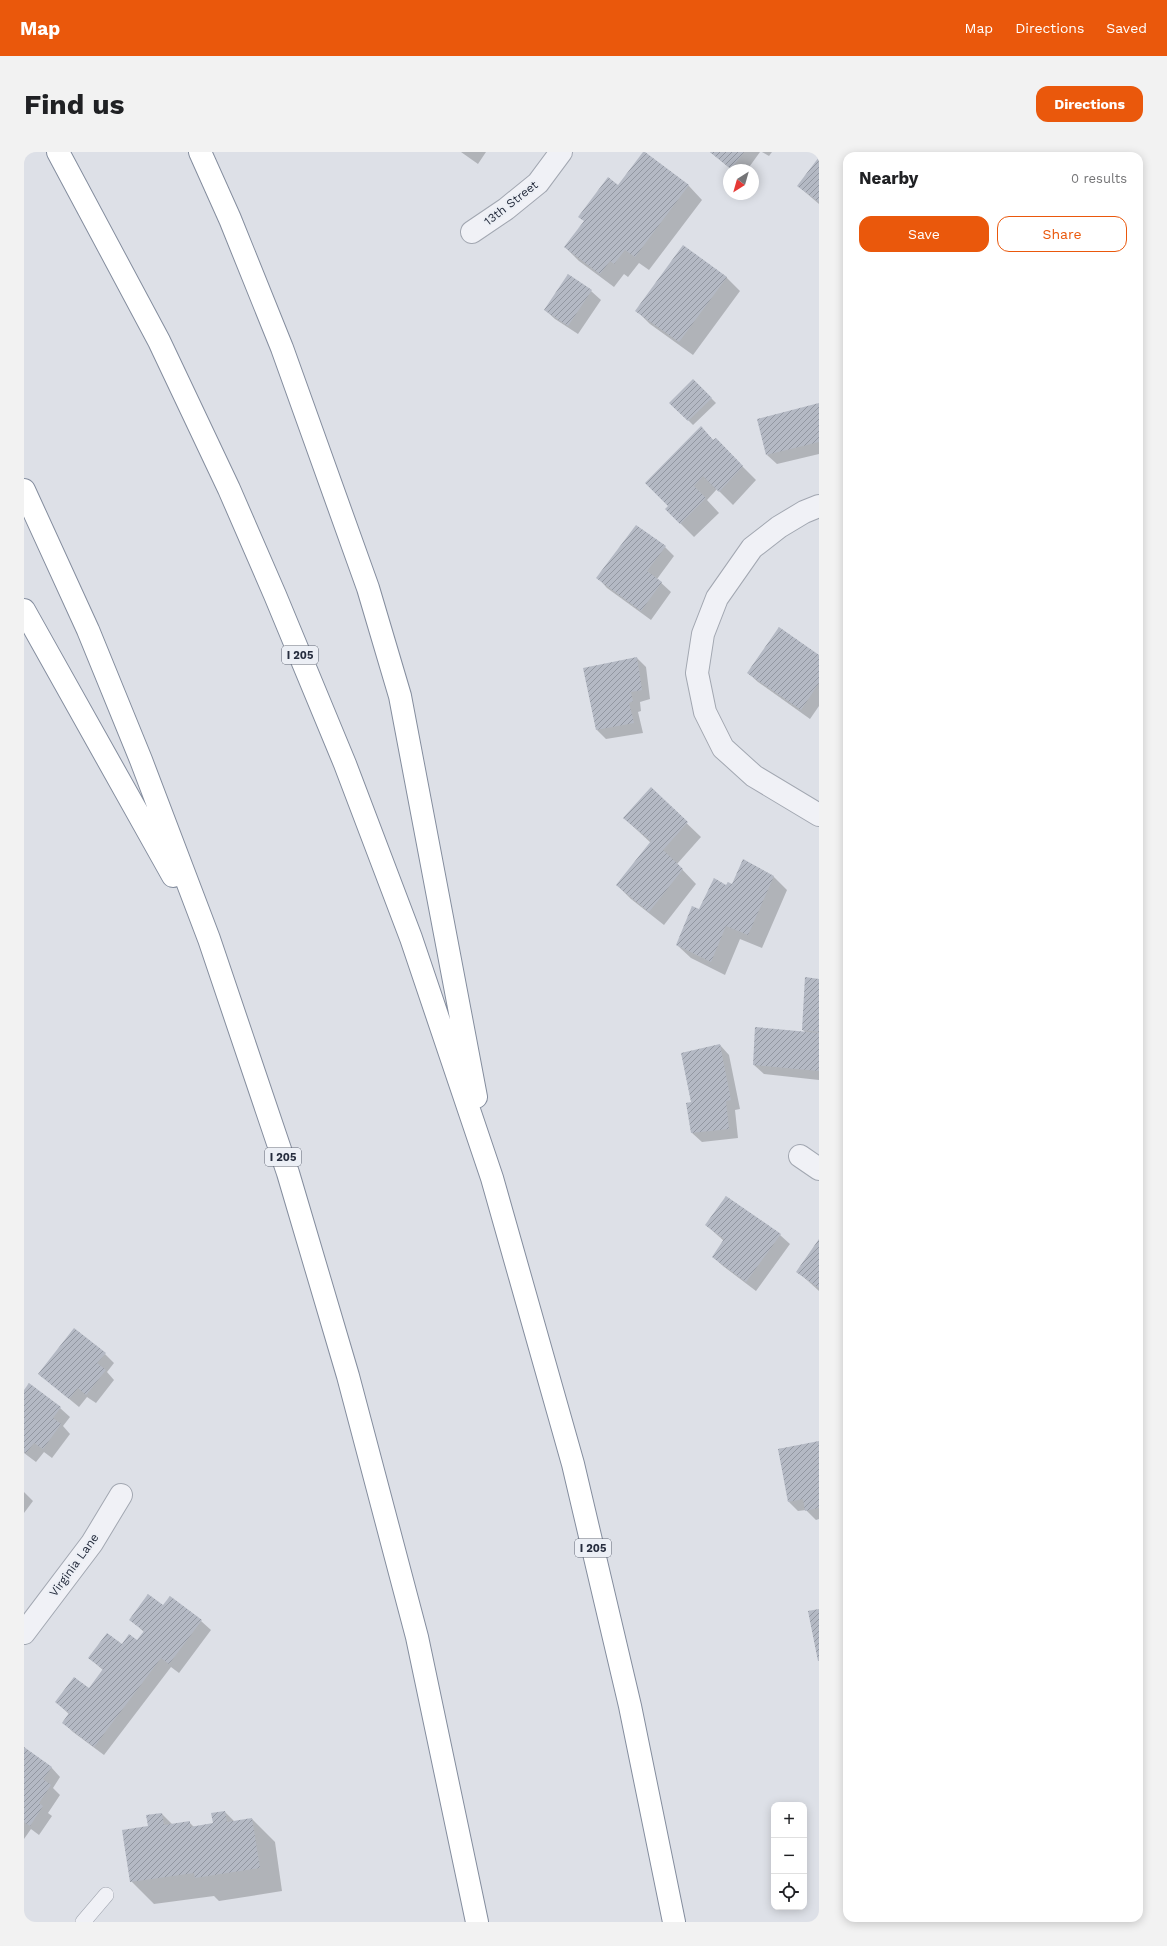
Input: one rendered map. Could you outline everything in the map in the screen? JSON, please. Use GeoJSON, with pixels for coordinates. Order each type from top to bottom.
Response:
{"type":"FeatureCollection","features":[{"type":"Feature","properties":{"kind":"highway","name":"I 205"},"geometry":{"type":"LineString","coordinates":[[58,152],[159,341],[229,489],[276,595],[345,764],[411,938],[492,1178],[574,1464],[630,1706],[674,1922]]}},
{"type":"Feature","properties":{"kind":"highway"},"geometry":{"type":"LineString","coordinates":[[200,152],[230,219],[282,348],[365,580],[400,696],[492,1178]]}},
{"type":"Feature","properties":{"kind":"highway","name":"I 205"},"geometry":{"type":"LineString","coordinates":[[24,490],[88,630],[142,760],[209,939],[288,1173],[348,1376],[417,1637],[477,1922]]}},
{"type":"Feature","properties":{"kind":"highway"},"geometry":{"type":"LineString","coordinates":[[24,610],[209,939]]}},
{"type":"Feature","properties":{"kind":"street","name":"13th Street"},"geometry":{"type":"LineString","coordinates":[[472,232],[506,209],[538,183],[561,152]]}},
{"type":"Feature","properties":{"kind":"street"},"geometry":{"type":"LineString","coordinates":[[819,506],[804,512],[779,527],[752,548],[717,598],[703,634],[697,673],[705,712],[723,748],[754,776],[819,815]]}},
{"type":"Feature","properties":{"kind":"street"},"geometry":{"type":"LineString","coordinates":[[800,1156],[819,1169]]}},
{"type":"Feature","properties":{"kind":"street","name":"Virginia Lane"},"geometry":{"type":"LineString","coordinates":[[24,1633],[92,1543],[121,1495]]}},
{"type":"Feature","properties":{"kind":"lane"},"geometry":{"type":"LineString","coordinates":[[83,1922],[106,1895]]}},
{"type":"Feature","properties":{"kind":"building"},"geometry":{"type":"Polygon","coordinates":[[[643,152],[689,185],[635,257],[625,250],[614,264],[610,261],[600,274],[564,247],[584,221],[578,217],[608,177],[618,185],[643,152]]]}},
{"type":"Feature","properties":{"kind":"building"},"geometry":{"type":"Polygon","coordinates":[[[710,152],[744,152],[735,164],[725,164],[710,152]]]}},
{"type":"Feature","properties":{"kind":"building"},"geometry":{"type":"Polygon","coordinates":[[[819,157],[819,202],[797,186],[819,157]]]}},
{"type":"Feature","properties":{"kind":"building"},"geometry":{"type":"Polygon","coordinates":[[[683,245],[727,277],[679,342],[635,311],[683,245]]]}},
{"type":"Feature","properties":{"kind":"building"},"geometry":{"type":"Polygon","coordinates":[[[568,274],[592,290],[568,326],[544,310],[568,274]]]}},
{"type":"Feature","properties":{"kind":"building"},"geometry":{"type":"Polygon","coordinates":[[[693,379],[712,398],[688,421],[669,403],[693,379]]]}},
{"type":"Feature","properties":{"kind":"building"},"geometry":{"type":"Polygon","coordinates":[[[819,403],[819,442],[766,455],[757,419],[819,403]]]}},
{"type":"Feature","properties":{"kind":"building"},"geometry":{"type":"Polygon","coordinates":[[[701,426],[713,440],[716,438],[743,466],[719,492],[703,476],[694,486],[706,498],[680,524],[665,509],[668,506],[645,483],[701,426]]]}},
{"type":"Feature","properties":{"kind":"building"},"geometry":{"type":"Polygon","coordinates":[[[636,525],[666,546],[647,571],[662,582],[641,611],[596,578],[636,525]]]}},
{"type":"Feature","properties":{"kind":"building"},"geometry":{"type":"Polygon","coordinates":[[[779,627],[819,655],[819,683],[801,710],[747,673],[779,627]]]}},
{"type":"Feature","properties":{"kind":"building"},"geometry":{"type":"Polygon","coordinates":[[[637,657],[642,690],[631,692],[633,701],[629,703],[634,723],[596,730],[583,668],[637,657]]]}},
{"type":"Feature","properties":{"kind":"building"},"geometry":{"type":"Polygon","coordinates":[[[651,787],[688,822],[663,850],[683,869],[649,912],[616,885],[651,841],[623,818],[651,787]]]}},
{"type":"Feature","properties":{"kind":"building"},"geometry":{"type":"Polygon","coordinates":[[[743,859],[774,876],[748,935],[726,926],[711,962],[676,945],[692,906],[699,909],[714,878],[726,885],[728,882],[732,884],[743,859]]]}},
{"type":"Feature","properties":{"kind":"building"},"geometry":{"type":"Polygon","coordinates":[[[805,977],[819,979],[819,1032],[802,1030],[805,977]]]}},
{"type":"Feature","properties":{"kind":"building"},"geometry":{"type":"Polygon","coordinates":[[[755,1027],[819,1033],[819,1071],[753,1065],[755,1027]]]}},
{"type":"Feature","properties":{"kind":"building"},"geometry":{"type":"Polygon","coordinates":[[[720,1044],[731,1100],[726,1101],[729,1129],[691,1133],[686,1103],[691,1102],[681,1053],[720,1044]]]}},
{"type":"Feature","properties":{"kind":"building"},"geometry":{"type":"Polygon","coordinates":[[[726,1196],[781,1234],[746,1282],[712,1257],[724,1239],[705,1225],[726,1196]]]}},
{"type":"Feature","properties":{"kind":"building"},"geometry":{"type":"Polygon","coordinates":[[[819,1239],[819,1288],[796,1272],[819,1239]]]}},
{"type":"Feature","properties":{"kind":"building"},"geometry":{"type":"Polygon","coordinates":[[[74,1328],[106,1353],[97,1363],[106,1370],[86,1395],[78,1388],[69,1399],[38,1374],[74,1328]]]}},
{"type":"Feature","properties":{"kind":"building"},"geometry":{"type":"Polygon","coordinates":[[[29,1383],[61,1407],[53,1418],[61,1424],[43,1449],[34,1443],[26,1453],[24,1452],[24,1390],[29,1383]]]}},
{"type":"Feature","properties":{"kind":"building"},"geometry":{"type":"Polygon","coordinates":[[[819,1441],[819,1508],[805,1511],[803,1499],[788,1502],[778,1449],[819,1441]]]}},
{"type":"Feature","properties":{"kind":"building"},"geometry":{"type":"Polygon","coordinates":[[[148,1594],[163,1605],[170,1596],[202,1620],[169,1664],[161,1658],[94,1747],[62,1723],[69,1713],[55,1702],[74,1677],[89,1688],[103,1669],[88,1658],[107,1633],[122,1644],[129,1634],[137,1640],[144,1631],[129,1620],[148,1594]]]}},
{"type":"Feature","properties":{"kind":"building"},"geometry":{"type":"Polygon","coordinates":[[[819,1609],[819,1661],[818,1661],[808,1611],[819,1609]]]}},
{"type":"Feature","properties":{"kind":"building"},"geometry":{"type":"Polygon","coordinates":[[[24,1747],[52,1767],[43,1779],[51,1785],[39,1803],[43,1806],[30,1826],[24,1822],[24,1747]]]}},
{"type":"Feature","properties":{"kind":"building"},"geometry":{"type":"Polygon","coordinates":[[[225,1811],[227,1822],[252,1818],[260,1868],[195,1878],[194,1873],[130,1882],[122,1830],[148,1826],[146,1815],[162,1813],[164,1825],[190,1821],[190,1827],[213,1823],[211,1813],[225,1811]]]}}]}
